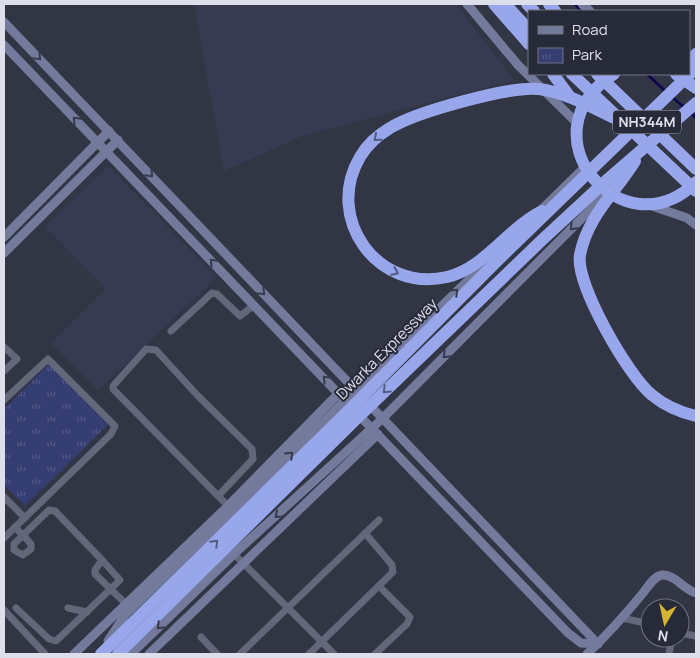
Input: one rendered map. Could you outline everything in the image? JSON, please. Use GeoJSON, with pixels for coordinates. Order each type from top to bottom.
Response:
{"type":"FeatureCollection","features":[{"type":"Feature","properties":{"kind":"highway"},"geometry":{"type":"LineString","coordinates":[[492,4],[528,39]]}},
{"type":"Feature","properties":{"kind":"highway"},"geometry":{"type":"LineString","coordinates":[[492,4],[528,43]]}},
{"type":"Feature","properties":{"kind":"highway"},"geometry":{"type":"LineString","coordinates":[[505,4],[528,29]]}},
{"type":"Feature","properties":{"kind":"highway"},"geometry":{"type":"LineString","coordinates":[[554,75],[579,117]]}},
{"type":"Feature","properties":{"kind":"highway","name":"NH344M"},"geometry":{"type":"LineString","coordinates":[[573,75],[696,191]]}},
{"type":"Feature","properties":{"kind":"highway","name":"NH344M"},"geometry":{"type":"LineString","coordinates":[[598,75],[696,169]]}},
{"type":"Feature","properties":{"kind":"highway"},"geometry":{"type":"LineString","coordinates":[[612,75],[601,82],[589,95],[579,117],[579,153],[584,167],[594,181],[608,193],[626,201],[645,204],[664,201],[682,193],[696,182]]}},
{"type":"Feature","properties":{"kind":"highway"},"geometry":{"type":"LineString","coordinates":[[681,75],[696,88]]}},
{"type":"Feature","properties":{"kind":"highway","name":"Dwarka Expressway"},"geometry":{"type":"LineString","coordinates":[[118,654],[183,582],[554,205],[689,75]]}},
{"type":"Feature","properties":{"kind":"highway"},"geometry":{"type":"LineString","coordinates":[[554,205],[525,220],[475,265],[445,277],[420,279],[397,274],[384,267],[370,254],[357,238],[351,220],[348,196],[351,176],[360,156],[378,136],[404,121],[470,100],[502,92],[536,89],[554,92],[576,100],[623,122]]}},
{"type":"Feature","properties":{"kind":"highway","name":"Dwarka Expressway"},"geometry":{"type":"LineString","coordinates":[[101,654],[183,582],[608,178],[696,102]]}},
{"type":"Feature","properties":{"kind":"highway"},"geometry":{"type":"LineString","coordinates":[[642,150],[627,174],[602,204],[589,226],[580,258],[582,279],[592,304],[640,383],[666,405],[696,416]]}},
{"type":"Feature","properties":{"kind":"street"},"geometry":{"type":"LineString","coordinates":[[467,4],[518,64],[528,73]]}},
{"type":"Feature","properties":{"kind":"street"},"geometry":{"type":"LineString","coordinates":[[4,22],[356,390],[382,420],[598,644]]}},
{"type":"Feature","properties":{"kind":"street"},"geometry":{"type":"LineString","coordinates":[[4,45],[575,640],[598,644]]}},
{"type":"Feature","properties":{"kind":"street"},"geometry":{"type":"LineString","coordinates":[[531,75],[579,117]]}},
{"type":"Feature","properties":{"kind":"street"},"geometry":{"type":"LineString","coordinates":[[4,237],[109,131]]}},
{"type":"Feature","properties":{"kind":"street"},"geometry":{"type":"LineString","coordinates":[[4,253],[118,140]]}},
{"type":"Feature","properties":{"kind":"street"},"geometry":{"type":"LineString","coordinates":[[101,654],[126,615],[584,167]]}},
{"type":"Feature","properties":{"kind":"street"},"geometry":{"type":"LineString","coordinates":[[148,654],[244,563],[375,430],[382,420],[608,193]]}},
{"type":"Feature","properties":{"kind":"street"},"geometry":{"type":"LineString","coordinates":[[645,204],[687,218],[696,225]]}},
{"type":"Feature","properties":{"kind":"street"},"geometry":{"type":"LineString","coordinates":[[171,331],[212,293],[217,294],[240,316],[254,305]]}},
{"type":"Feature","properties":{"kind":"street"},"geometry":{"type":"LineString","coordinates":[[4,347],[17,359],[4,371]]}},
{"type":"Feature","properties":{"kind":"street"},"geometry":{"type":"LineString","coordinates":[[219,495],[253,459],[252,449],[198,396],[156,350],[146,349],[113,386],[113,389],[228,506]]}},
{"type":"Feature","properties":{"kind":"street"},"geometry":{"type":"LineString","coordinates":[[4,400],[48,359],[115,426],[111,434],[4,538]]}},
{"type":"Feature","properties":{"kind":"street"},"geometry":{"type":"LineString","coordinates":[[74,654],[228,506],[339,393]]}},
{"type":"Feature","properties":{"kind":"street"},"geometry":{"type":"LineString","coordinates":[[131,654],[234,554],[375,430]]}},
{"type":"Feature","properties":{"kind":"street"},"geometry":{"type":"LineString","coordinates":[[398,456],[408,447]]}},
{"type":"Feature","properties":{"kind":"street"},"geometry":{"type":"LineString","coordinates":[[4,497],[25,518]]}},
{"type":"Feature","properties":{"kind":"street"},"geometry":{"type":"LineString","coordinates":[[15,527],[22,535],[52,510],[120,580],[56,641],[49,639],[16,608]]}},
{"type":"Feature","properties":{"kind":"street"},"geometry":{"type":"LineString","coordinates":[[240,654],[379,520]]}},
{"type":"Feature","properties":{"kind":"street"},"geometry":{"type":"LineString","coordinates":[[309,654],[392,574],[394,568],[365,533]]}},
{"type":"Feature","properties":{"kind":"street"},"geometry":{"type":"LineString","coordinates":[[234,554],[334,654]]}},
{"type":"Feature","properties":{"kind":"street"},"geometry":{"type":"LineString","coordinates":[[102,560],[95,574],[126,604]]}},
{"type":"Feature","properties":{"kind":"street"},"geometry":{"type":"LineString","coordinates":[[587,654],[622,618],[652,581],[660,575],[670,577],[694,591]]}},
{"type":"Feature","properties":{"kind":"street"},"geometry":{"type":"LineString","coordinates":[[375,654],[407,624],[410,618],[379,586]]}},
{"type":"Feature","properties":{"kind":"street"},"geometry":{"type":"LineString","coordinates":[[68,608],[87,612]]}},
{"type":"Feature","properties":{"kind":"street"},"geometry":{"type":"LineString","coordinates":[[4,610],[44,654]]}},
{"type":"Feature","properties":{"kind":"street"},"geometry":{"type":"LineString","coordinates":[[622,618],[640,622]]}},
{"type":"Feature","properties":{"kind":"street"},"geometry":{"type":"LineString","coordinates":[[201,637],[216,654]]}},
{"type":"Feature","properties":{"kind":"shaded area"},"geometry":{"type":"Polygon","coordinates":[[[194,4],[456,4],[514,80],[302,136],[224,171],[194,4]]]}},
{"type":"Feature","properties":{"kind":"shaded area"},"geometry":{"type":"Polygon","coordinates":[[[108,166],[217,277],[98,391],[51,343],[106,289],[45,227],[108,166]]]}},
{"type":"Feature","properties":{"kind":"green space"},"geometry":{"type":"Polygon","coordinates":[[[49,364],[109,424],[25,506],[4,485],[4,409],[49,364]]]}},
{"type":"Feature","properties":{"kind":"waterway"},"geometry":{"type":"LineString","coordinates":[[575,4],[580,10]]}},
{"type":"Feature","properties":{"kind":"waterway"},"geometry":{"type":"LineString","coordinates":[[648,75],[666,92]]}},
{"type":"Feature","properties":{"kind":"waterway"},"geometry":{"type":"LineString","coordinates":[[672,97],[685,108]]}},
{"type":"Feature","properties":{"kind":"waterway"},"geometry":{"type":"LineString","coordinates":[[691,113],[696,118]]}}]}
